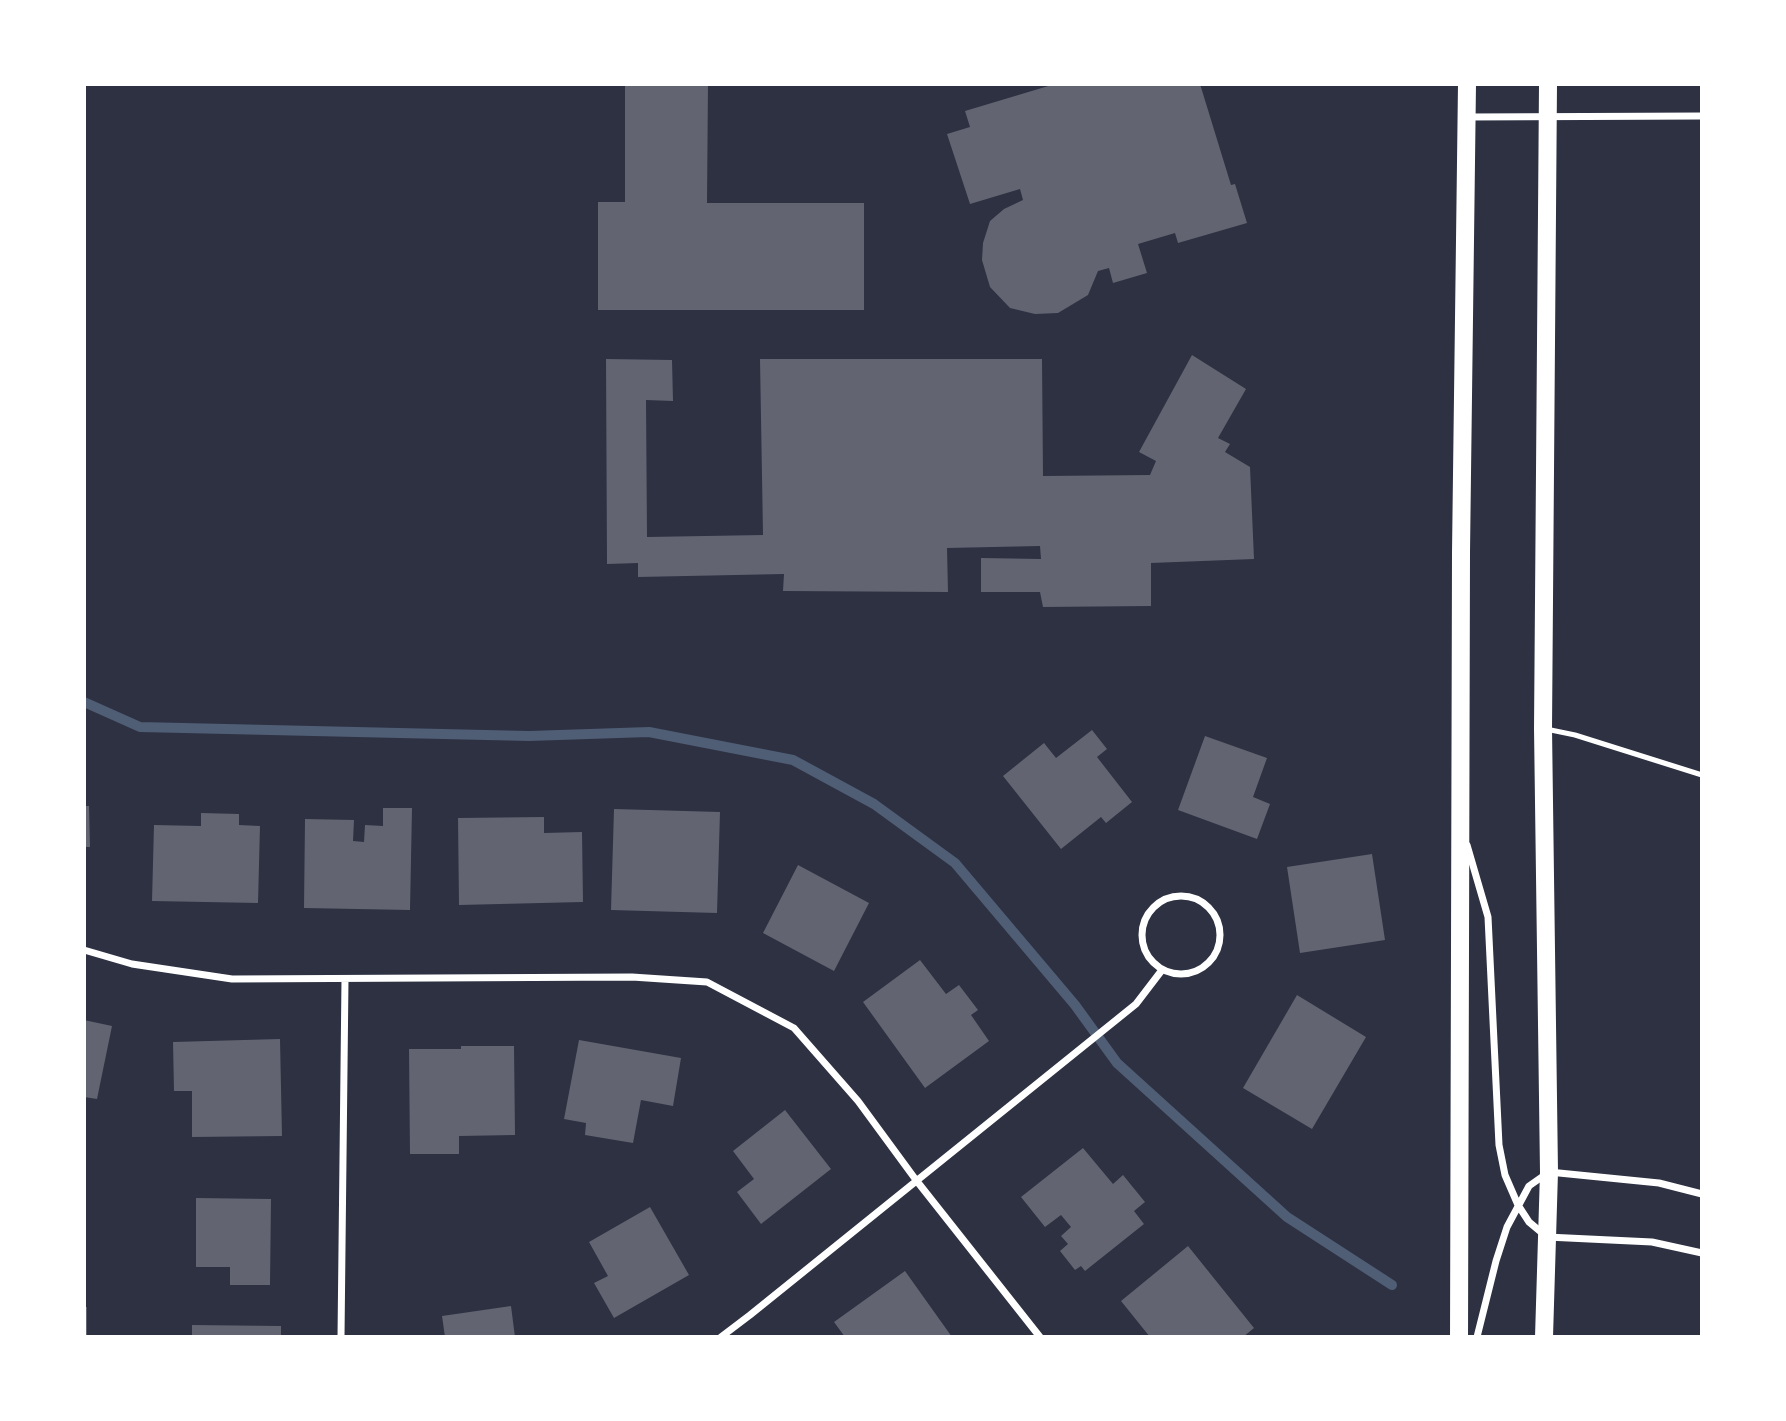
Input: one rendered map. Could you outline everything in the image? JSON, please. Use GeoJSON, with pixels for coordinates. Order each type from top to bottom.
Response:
{"type":"FeatureCollection","features":[{"type":"Feature","properties":{"kind":"main road"},"geometry":{"type":"LineString","coordinates":[[1459,1337],[1461,552],[1467,84]]}},
{"type":"Feature","properties":{"kind":"main road"},"geometry":{"type":"LineString","coordinates":[[1544,1337],[1549,1172],[1543,728],[1548,84]]}},
{"type":"Feature","properties":{"kind":"street"},"geometry":{"type":"LineString","coordinates":[[1467,117],[1702,116]]}},
{"type":"Feature","properties":{"kind":"street"},"geometry":{"type":"LineString","coordinates":[[1460,821],[1488,917],[1499,1145],[1505,1175],[1518,1205],[1529,1222],[1547,1237],[1653,1242],[1702,1252]]}},
{"type":"Feature","properties":{"kind":"street"},"geometry":{"type":"LineString","coordinates":[[1178,895],[1202,901],[1218,922],[1220,940],[1217,952],[1203,968],[1191,974],[1175,974],[1162,970],[1153,963],[1144,949],[1142,933],[1149,911],[1158,903],[1178,895]]}},
{"type":"Feature","properties":{"kind":"street"},"geometry":{"type":"LineString","coordinates":[[84,950],[132,964],[232,979],[632,977],[707,982],[794,1028],[858,1101],[916,1180],[1040,1337]]}},
{"type":"Feature","properties":{"kind":"street"},"geometry":{"type":"LineString","coordinates":[[721,1337],[1136,1004],[1162,970]]}},
{"type":"Feature","properties":{"kind":"street"},"geometry":{"type":"LineString","coordinates":[[341,1337],[345,979]]}},
{"type":"Feature","properties":{"kind":"street"},"geometry":{"type":"LineString","coordinates":[[1477,1337],[1507,1227],[1529,1186],[1549,1172],[1659,1183],[1702,1194]]}},
{"type":"Feature","properties":{"kind":"lane"},"geometry":{"type":"LineString","coordinates":[[1543,728],[1702,775]]}},
{"type":"Feature","properties":{"kind":"building"},"geometry":{"type":"Polygon","coordinates":[[[625,84],[708,84],[707,203],[864,203],[864,310],[598,310],[598,202],[625,202],[625,84]]]}},
{"type":"Feature","properties":{"kind":"building"},"geometry":{"type":"Polygon","coordinates":[[[1055,84],[1200,84],[1231,185],[1235,184],[1247,223],[1178,243],[1175,233],[1138,244],[1147,273],[1113,283],[1109,268],[1098,271],[1088,295],[1058,313],[1035,314],[1010,308],[990,287],[982,260],[983,243],[990,221],[1004,209],[1023,200],[1020,189],[970,204],[947,134],[970,127],[965,111],[1055,84]]]}},
{"type":"Feature","properties":{"kind":"building"},"geometry":{"type":"Polygon","coordinates":[[[1192,355],[1246,389],[1218,438],[1230,444],[1225,452],[1250,467],[1254,559],[1151,563],[1151,606],[1043,607],[1040,592],[981,592],[981,558],[1041,559],[1040,546],[947,548],[948,592],[783,591],[784,574],[638,577],[638,563],[607,564],[606,359],[672,360],[673,401],[646,400],[647,537],[763,535],[760,359],[1042,359],[1043,476],[1150,475],[1156,461],[1139,452],[1192,355]]]}},
{"type":"Feature","properties":{"kind":"building"},"geometry":{"type":"Polygon","coordinates":[[[1092,730],[1107,749],[1097,757],[1132,802],[1106,823],[1101,817],[1061,849],[1003,776],[1044,743],[1056,758],[1092,730]]]}},
{"type":"Feature","properties":{"kind":"building"},"geometry":{"type":"Polygon","coordinates":[[[1205,736],[1267,758],[1253,797],[1270,804],[1257,839],[1178,810],[1205,736]]]}},
{"type":"Feature","properties":{"kind":"building"},"geometry":{"type":"Polygon","coordinates":[[[84,806],[89,806],[90,847],[84,847],[84,806]]]}},
{"type":"Feature","properties":{"kind":"building"},"geometry":{"type":"Polygon","coordinates":[[[383,808],[412,808],[410,910],[304,908],[305,819],[354,820],[353,841],[364,842],[365,825],[383,826],[383,808]]]}},
{"type":"Feature","properties":{"kind":"building"},"geometry":{"type":"Polygon","coordinates":[[[614,809],[720,812],[717,913],[611,910],[614,809]]]}},
{"type":"Feature","properties":{"kind":"building"},"geometry":{"type":"Polygon","coordinates":[[[201,813],[239,814],[239,825],[260,826],[258,903],[152,901],[154,825],[201,826],[201,813]]]}},
{"type":"Feature","properties":{"kind":"building"},"geometry":{"type":"Polygon","coordinates":[[[544,817],[544,833],[582,832],[583,902],[459,905],[458,818],[544,817]]]}},
{"type":"Feature","properties":{"kind":"building"},"geometry":{"type":"Polygon","coordinates":[[[1372,854],[1385,940],[1300,953],[1287,867],[1372,854]]]}},
{"type":"Feature","properties":{"kind":"building"},"geometry":{"type":"Polygon","coordinates":[[[798,865],[869,903],[834,971],[763,933],[798,865]]]}},
{"type":"Feature","properties":{"kind":"building"},"geometry":{"type":"Polygon","coordinates":[[[920,960],[946,994],[959,985],[978,1010],[971,1015],[989,1041],[925,1088],[863,1002],[920,960]]]}},
{"type":"Feature","properties":{"kind":"building"},"geometry":{"type":"Polygon","coordinates":[[[1297,995],[1366,1037],[1312,1129],[1243,1088],[1297,995]]]}},
{"type":"Feature","properties":{"kind":"building"},"geometry":{"type":"Polygon","coordinates":[[[84,1020],[112,1026],[97,1099],[84,1097],[84,1020]]]}},
{"type":"Feature","properties":{"kind":"building"},"geometry":{"type":"Polygon","coordinates":[[[280,1039],[282,1136],[192,1137],[192,1091],[174,1091],[173,1042],[280,1039]]]}},
{"type":"Feature","properties":{"kind":"building"},"geometry":{"type":"Polygon","coordinates":[[[579,1040],[681,1058],[673,1106],[641,1100],[633,1143],[585,1135],[586,1123],[564,1119],[579,1040]]]}},
{"type":"Feature","properties":{"kind":"building"},"geometry":{"type":"Polygon","coordinates":[[[461,1046],[514,1046],[515,1135],[459,1136],[459,1154],[410,1154],[409,1049],[461,1049],[461,1046]]]}},
{"type":"Feature","properties":{"kind":"building"},"geometry":{"type":"Polygon","coordinates":[[[785,1110],[831,1169],[761,1224],[737,1192],[754,1179],[733,1151],[785,1110]]]}},
{"type":"Feature","properties":{"kind":"building"},"geometry":{"type":"Polygon","coordinates":[[[1083,1148],[1113,1184],[1123,1175],[1145,1202],[1134,1211],[1144,1224],[1085,1271],[1081,1266],[1075,1270],[1060,1251],[1068,1244],[1061,1236],[1071,1227],[1061,1215],[1045,1227],[1021,1197],[1083,1148]]]}},
{"type":"Feature","properties":{"kind":"building"},"geometry":{"type":"Polygon","coordinates":[[[196,1198],[271,1199],[270,1285],[230,1285],[230,1267],[196,1267],[196,1198]]]}},
{"type":"Feature","properties":{"kind":"building"},"geometry":{"type":"Polygon","coordinates":[[[650,1207],[689,1275],[614,1318],[594,1283],[608,1276],[589,1242],[650,1207]]]}},
{"type":"Feature","properties":{"kind":"building"},"geometry":{"type":"Polygon","coordinates":[[[1188,1246],[1254,1328],[1243,1337],[1150,1337],[1121,1301],[1188,1246]]]}},
{"type":"Feature","properties":{"kind":"building"},"geometry":{"type":"Polygon","coordinates":[[[905,1271],[952,1337],[845,1337],[834,1322],[905,1271]]]}},
{"type":"Feature","properties":{"kind":"building"},"geometry":{"type":"Polygon","coordinates":[[[511,1306],[515,1337],[445,1337],[442,1316],[511,1306]]]}},
{"type":"Feature","properties":{"kind":"building"},"geometry":{"type":"Polygon","coordinates":[[[84,1307],[87,1307],[87,1337],[84,1337],[84,1307]]]}},
{"type":"Feature","properties":{"kind":"building"},"geometry":{"type":"Polygon","coordinates":[[[192,1325],[281,1326],[281,1337],[192,1337],[192,1325]]]}},
{"type":"Feature","properties":{"kind":"waterway"},"geometry":{"type":"LineString","coordinates":[[84,702],[140,727],[529,736],[649,732],[793,760],[874,804],[955,863],[1075,1005],[1117,1063],[1287,1217],[1392,1285]]}}]}
